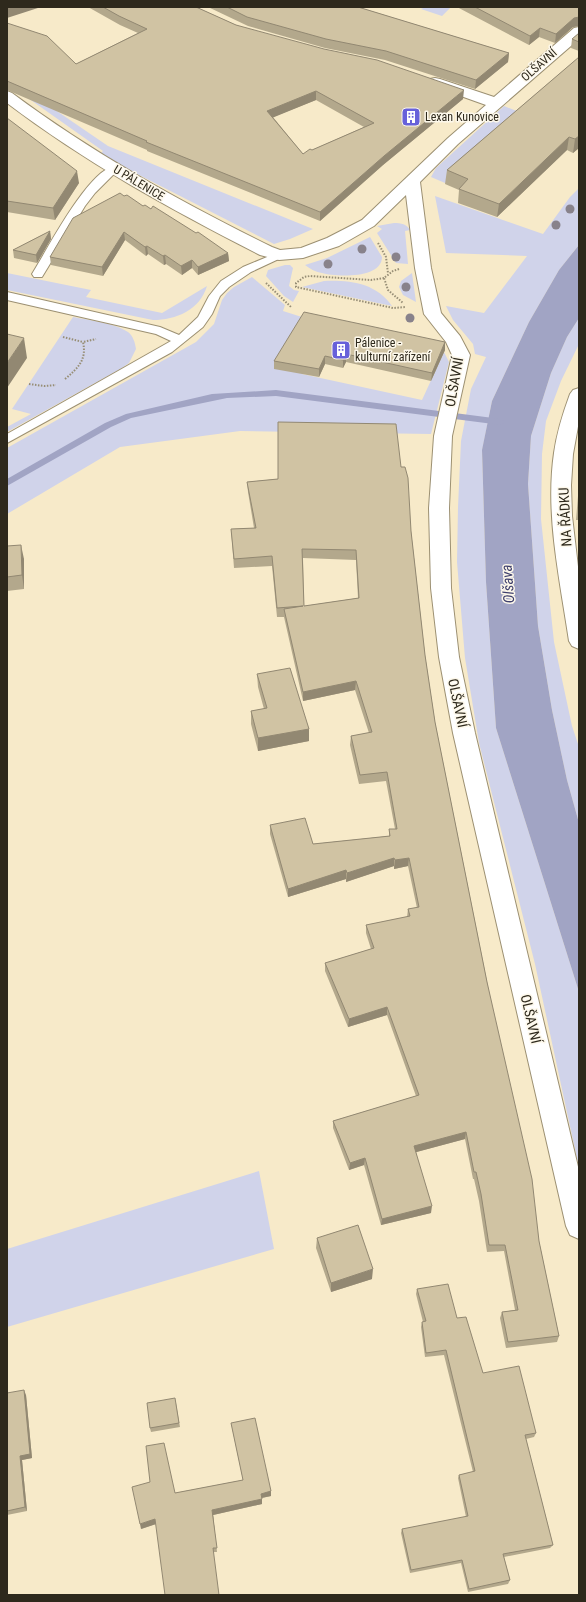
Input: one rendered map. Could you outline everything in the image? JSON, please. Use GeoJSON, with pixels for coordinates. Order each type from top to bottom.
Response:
{"type":"FeatureCollection","features":[{"type":"Feature","properties":{"kind":"street","name":"OLŠAVNÍ"},"geometry":{"type":"LineString","coordinates":[[280,255],[294,255],[333,242],[369,221],[496,102],[579,31]]}},
{"type":"Feature","properties":{"kind":"street"},"geometry":{"type":"LineString","coordinates":[[420,77],[496,102]]}},
{"type":"Feature","properties":{"kind":"street","name":"U PÁLENICE"},"geometry":{"type":"LineString","coordinates":[[7,96],[114,169],[163,198],[266,251],[280,255]]}},
{"type":"Feature","properties":{"kind":"street","name":"OLŠAVNÍ"},"geometry":{"type":"LineString","coordinates":[[412,181],[423,268],[433,314],[454,340],[461,355],[443,436],[439,508],[442,588],[449,657],[464,733],[579,1226]]}},
{"type":"Feature","properties":{"kind":"street"},"geometry":{"type":"LineString","coordinates":[[369,221],[383,214],[396,213],[418,220]]}},
{"type":"Feature","properties":{"kind":"street","name":"NA ŘÁDKU"},"geometry":{"type":"LineString","coordinates":[[579,394],[568,429],[563,459],[562,492],[563,526],[579,641]]}},
{"type":"Feature","properties":{"kind":"lane"},"geometry":{"type":"LineString","coordinates":[[38,274],[68,224],[95,184],[114,169]]}},
{"type":"Feature","properties":{"kind":"lane"},"geometry":{"type":"LineString","coordinates":[[7,439],[126,373],[180,340],[202,320],[219,289],[238,275],[280,255]]}},
{"type":"Feature","properties":{"kind":"lane"},"geometry":{"type":"LineString","coordinates":[[7,296],[160,331],[180,340]]}},
{"type":"Feature","properties":{"kind":"path"},"geometry":{"type":"LineString","coordinates":[[369,221],[373,233],[386,257],[388,274]]}},
{"type":"Feature","properties":{"kind":"path"},"geometry":{"type":"LineString","coordinates":[[255,267],[261,277],[291,307]]}},
{"type":"Feature","properties":{"kind":"path"},"geometry":{"type":"LineString","coordinates":[[384,278],[371,280],[310,276],[299,280],[296,283],[296,287],[393,308],[409,306]]}},
{"type":"Feature","properties":{"kind":"path"},"geometry":{"type":"LineString","coordinates":[[63,337],[83,342],[97,339]]}},
{"type":"Feature","properties":{"kind":"path"},"geometry":{"type":"LineString","coordinates":[[64,380],[83,361],[86,354],[83,342]]}},
{"type":"Feature","properties":{"kind":"path"},"geometry":{"type":"LineString","coordinates":[[29,384],[50,386],[60,382]]}},
{"type":"Feature","properties":{"kind":"shaded area"},"geometry":{"type":"Polygon","coordinates":[[[425,7],[451,7],[442,16],[421,9],[425,7]]]}},
{"type":"Feature","properties":{"kind":"shaded area"},"geometry":{"type":"Polygon","coordinates":[[[7,77],[108,146],[313,229],[274,244],[100,154],[103,151],[18,91],[7,77]]]}},
{"type":"Feature","properties":{"kind":"shaded area"},"geometry":{"type":"Polygon","coordinates":[[[504,106],[524,114],[445,183],[431,177],[436,168],[504,106]]]}},
{"type":"Feature","properties":{"kind":"shaded area"},"geometry":{"type":"Polygon","coordinates":[[[579,188],[579,245],[559,270],[529,322],[492,401],[482,451],[486,582],[496,728],[579,992],[579,1168],[535,964],[479,743],[465,658],[457,562],[461,441],[471,389],[486,357],[475,354],[473,344],[453,320],[446,306],[484,313],[527,256],[446,253],[435,196],[543,234],[570,197],[579,188]]]}},
{"type":"Feature","properties":{"kind":"shaded area"},"geometry":{"type":"Polygon","coordinates":[[[394,223],[404,224],[410,230],[405,231],[408,264],[396,263],[377,233],[382,229],[377,226],[394,223]]]}},
{"type":"Feature","properties":{"kind":"shaded area"},"geometry":{"type":"Polygon","coordinates":[[[370,237],[382,257],[380,264],[375,269],[367,273],[357,275],[337,275],[320,273],[305,265],[327,258],[370,237]]]}},
{"type":"Feature","properties":{"kind":"shaded area"},"geometry":{"type":"Polygon","coordinates":[[[290,265],[293,268],[289,286],[294,290],[299,291],[293,302],[284,296],[266,276],[268,270],[290,265]]]}},
{"type":"Feature","properties":{"kind":"shaded area"},"geometry":{"type":"Polygon","coordinates":[[[7,273],[91,290],[86,297],[162,313],[207,286],[199,301],[186,312],[178,316],[162,320],[153,320],[7,290],[7,273]]]}},
{"type":"Feature","properties":{"kind":"shaded area"},"geometry":{"type":"Polygon","coordinates":[[[412,273],[416,302],[403,295],[399,287],[401,281],[412,273]]]}},
{"type":"Feature","properties":{"kind":"shaded area"},"geometry":{"type":"Polygon","coordinates":[[[252,277],[285,305],[283,311],[305,318],[302,374],[422,400],[444,352],[449,362],[431,434],[240,431],[120,447],[7,514],[7,448],[196,342],[214,324],[222,300],[227,293],[234,287],[252,277]]]}},
{"type":"Feature","properties":{"kind":"shaded area"},"geometry":{"type":"Polygon","coordinates":[[[324,281],[343,281],[362,284],[378,292],[386,298],[392,306],[302,287],[324,281]]]}},
{"type":"Feature","properties":{"kind":"shaded area"},"geometry":{"type":"Polygon","coordinates":[[[73,317],[109,324],[128,332],[134,339],[136,349],[129,363],[7,432],[7,427],[31,414],[12,409],[73,317]]]}},
{"type":"Feature","properties":{"kind":"shaded area"},"geometry":{"type":"Polygon","coordinates":[[[579,318],[579,344],[561,381],[546,421],[542,454],[541,519],[554,642],[572,726],[579,747],[579,823],[567,780],[552,710],[538,626],[528,484],[531,436],[551,373],[567,337],[579,318]]]}},
{"type":"Feature","properties":{"kind":"shaded area"},"geometry":{"type":"Polygon","coordinates":[[[259,1171],[274,1249],[7,1327],[7,1249],[259,1171]]]}},
{"type":"Feature","properties":{"kind":"water","name":"Olšava"},"geometry":{"type":"Polygon","coordinates":[[[579,245],[579,318],[567,337],[551,373],[531,436],[528,484],[538,626],[552,710],[567,780],[579,823],[579,992],[496,728],[486,582],[482,450],[492,401],[529,322],[559,270],[579,245]]]}},
{"type":"Feature","properties":{"kind":"building"},"geometry":{"type":"Polygon","coordinates":[[[103,7],[196,7],[236,25],[324,49],[377,60],[464,90],[384,156],[320,212],[146,142],[147,141],[7,81],[7,23],[47,36],[76,64],[147,29],[103,7]],[[316,91],[267,111],[303,154],[310,149],[312,150],[374,123],[316,91]]]}},
{"type":"Feature","properties":{"kind":"building"},"geometry":{"type":"Polygon","coordinates":[[[227,7],[358,7],[509,53],[476,80],[386,51],[326,39],[247,17],[227,7]]]}},
{"type":"Feature","properties":{"kind":"building"},"geometry":{"type":"Polygon","coordinates":[[[475,7],[579,7],[579,17],[574,18],[556,34],[540,28],[530,36],[475,7]]]}},
{"type":"Feature","properties":{"kind":"building"},"geometry":{"type":"Polygon","coordinates":[[[579,33],[579,42],[572,39],[579,33]]]}},
{"type":"Feature","properties":{"kind":"building"},"geometry":{"type":"Polygon","coordinates":[[[579,57],[579,136],[575,139],[569,137],[499,204],[459,189],[468,179],[447,170],[579,57]]]}},
{"type":"Feature","properties":{"kind":"building"},"geometry":{"type":"Polygon","coordinates":[[[7,118],[77,171],[53,208],[7,201],[7,118]]]}},
{"type":"Feature","properties":{"kind":"building"},"geometry":{"type":"Polygon","coordinates":[[[120,193],[124,196],[127,195],[143,206],[145,205],[151,209],[153,206],[196,233],[198,232],[228,253],[198,267],[192,260],[181,266],[165,255],[163,256],[147,246],[145,247],[124,232],[102,267],[50,257],[73,218],[120,193]]]}},
{"type":"Feature","properties":{"kind":"building"},"geometry":{"type":"Polygon","coordinates":[[[50,231],[36,255],[13,250],[50,231]]]}},
{"type":"Feature","properties":{"kind":"building"},"geometry":{"type":"Polygon","coordinates":[[[304,312],[445,342],[432,373],[346,354],[343,360],[325,356],[319,369],[274,361],[304,312]]]}},
{"type":"Feature","properties":{"kind":"building"},"geometry":{"type":"Polygon","coordinates":[[[7,334],[24,338],[7,363],[7,334]]]}},
{"type":"Feature","properties":{"kind":"building"},"geometry":{"type":"Polygon","coordinates":[[[278,422],[396,424],[401,467],[405,467],[408,478],[411,531],[425,655],[435,722],[487,982],[532,1179],[539,1241],[559,1336],[508,1342],[502,1312],[518,1310],[505,1245],[489,1245],[481,1194],[476,1172],[474,1172],[466,1132],[414,1146],[432,1206],[382,1219],[365,1158],[350,1163],[333,1121],[419,1095],[387,1007],[349,1019],[325,963],[374,948],[366,925],[410,916],[408,909],[419,907],[409,858],[395,860],[394,858],[347,873],[346,870],[288,889],[270,825],[305,818],[313,844],[390,836],[389,829],[397,829],[387,772],[360,775],[351,736],[372,732],[356,681],[303,692],[284,609],[303,606],[277,608],[272,556],[234,559],[231,529],[256,528],[247,482],[278,479],[278,422]],[[302,549],[304,606],[359,598],[356,550],[302,549]]]}},
{"type":"Feature","properties":{"kind":"building"},"geometry":{"type":"Polygon","coordinates":[[[21,545],[22,575],[7,577],[7,546],[21,545]]]}},
{"type":"Feature","properties":{"kind":"building"},"geometry":{"type":"Polygon","coordinates":[[[290,668],[309,729],[258,738],[251,711],[267,708],[257,674],[290,668]]]}},
{"type":"Feature","properties":{"kind":"building"},"geometry":{"type":"Polygon","coordinates":[[[358,1225],[373,1269],[331,1283],[317,1238],[358,1225]]]}},
{"type":"Feature","properties":{"kind":"building"},"geometry":{"type":"Polygon","coordinates":[[[448,1284],[457,1318],[466,1317],[483,1373],[519,1366],[536,1433],[525,1435],[553,1545],[503,1554],[510,1580],[469,1589],[462,1560],[411,1570],[402,1529],[468,1516],[459,1475],[475,1471],[446,1350],[426,1353],[422,1322],[426,1321],[417,1289],[448,1284]]]}},
{"type":"Feature","properties":{"kind":"building"},"geometry":{"type":"Polygon","coordinates":[[[24,1390],[30,1454],[20,1456],[25,1507],[7,1511],[7,1393],[24,1390]]]}},
{"type":"Feature","properties":{"kind":"building"},"geometry":{"type":"Polygon","coordinates":[[[175,1398],[179,1423],[150,1428],[147,1403],[175,1398]]]}},
{"type":"Feature","properties":{"kind":"building"},"geometry":{"type":"Polygon","coordinates":[[[255,1418],[271,1491],[261,1494],[262,1499],[212,1510],[217,1548],[213,1548],[219,1595],[165,1595],[155,1519],[140,1524],[132,1487],[150,1482],[146,1446],[164,1443],[175,1493],[243,1480],[231,1423],[255,1418]]]}},
{"type":"Feature","properties":{"kind":"waterway"},"geometry":{"type":"LineString","coordinates":[[7,483],[108,425],[129,416],[227,395],[276,393],[501,422]]}},
{"type":"Feature","properties":{"kind":"place","name":"Lexan Kunovice"},"geometry":{"type":"Point","coordinates":[411,117]}},
{"type":"Feature","properties":{"kind":"place","name":"Pálenice - kulturní zařízení"},"geometry":{"type":"Point","coordinates":[341,350]}}]}
